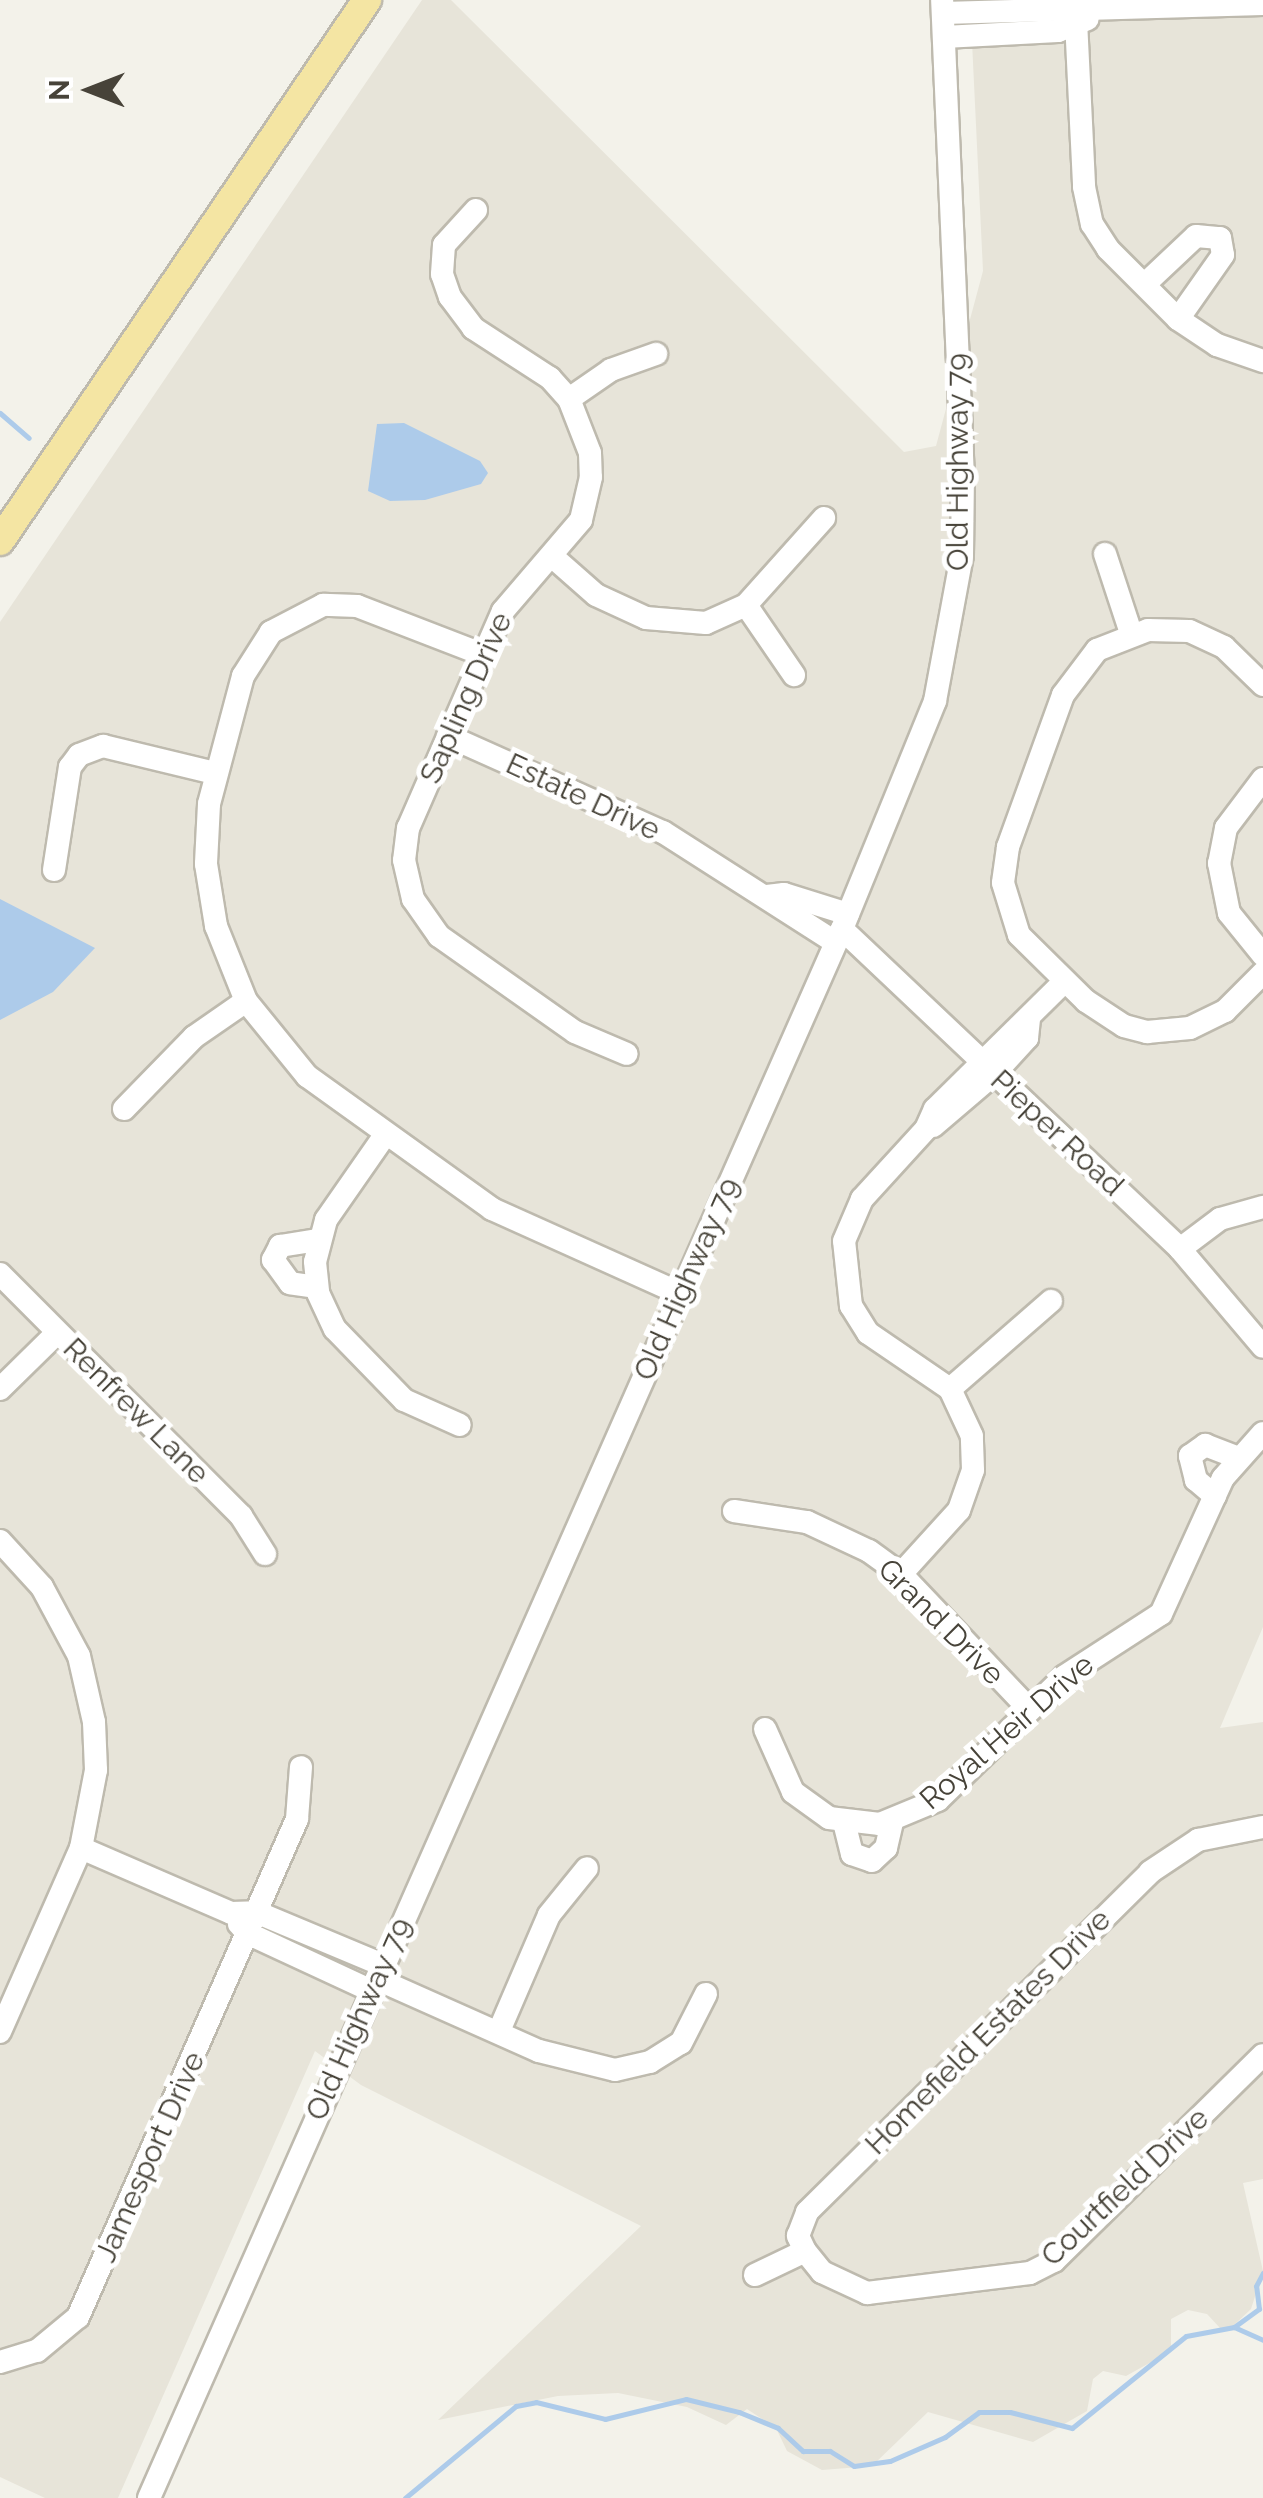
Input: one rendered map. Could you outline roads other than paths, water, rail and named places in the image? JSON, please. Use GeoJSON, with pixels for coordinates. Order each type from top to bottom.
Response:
{"type":"FeatureCollection","features":[{"type":"Feature","properties":{"kind":"main road"},"geometry":{"type":"LineString","coordinates":[[0,542],[367,0]]}},
{"type":"Feature","properties":{"kind":"street"},"geometry":{"type":"LineString","coordinates":[[943,6],[1104,10],[1263,4]]}},
{"type":"Feature","properties":{"kind":"street","name":"Old Highway 79"},"geometry":{"type":"LineString","coordinates":[[149,2498],[842,928],[935,701],[962,555],[943,6]]}},
{"type":"Feature","properties":{"kind":"street"},"geometry":{"type":"LineString","coordinates":[[944,38],[1075,10]]}},
{"type":"Feature","properties":{"kind":"street"},"geometry":{"type":"LineString","coordinates":[[1075,10],[1086,206],[1108,249],[1178,319],[1217,346],[1263,361]]}},
{"type":"Feature","properties":{"kind":"street","name":"Sapling Drive"},"geometry":{"type":"LineString","coordinates":[[476,210],[444,245],[442,274],[450,297],[472,328],[550,378],[569,400],[590,453],[591,477],[581,520],[554,558],[512,597],[484,655],[405,845],[407,880],[421,914],[454,948],[563,1024],[627,1054]]}},
{"type":"Feature","properties":{"kind":"street"},"geometry":{"type":"LineString","coordinates":[[1144,284],[1196,236],[1220,238],[1223,256],[1178,319]]}},
{"type":"Feature","properties":{"kind":"street"},"geometry":{"type":"LineString","coordinates":[[569,400],[611,370],[656,354]]}},
{"type":"Feature","properties":{"kind":"street"},"geometry":{"type":"LineString","coordinates":[[554,558],[596,595],[661,622],[706,623],[746,605],[824,518]]}},
{"type":"Feature","properties":{"kind":"street"},"geometry":{"type":"LineString","coordinates":[[1105,554],[1131,634]]}},
{"type":"Feature","properties":{"kind":"street"},"geometry":{"type":"LineString","coordinates":[[746,605],[794,674]]}},
{"type":"Feature","properties":{"kind":"street"},"geometry":{"type":"LineString","coordinates":[[484,655],[357,606],[304,612],[271,632],[251,658],[215,773],[207,877],[216,926],[246,1001],[307,1076],[386,1135],[517,1223],[681,1294]]}},
{"type":"Feature","properties":{"kind":"street"},"geometry":{"type":"LineString","coordinates":[[1263,685],[1201,635],[1159,628],[1131,634],[1097,650],[1063,695],[1004,866],[1012,921],[1065,981],[1106,1018],[1170,1032],[1225,1011],[1263,973]]}},
{"type":"Feature","properties":{"kind":"street","name":"Estate Drive"},"geometry":{"type":"LineString","coordinates":[[448,736],[642,821],[767,896],[842,928]]}},
{"type":"Feature","properties":{"kind":"street"},"geometry":{"type":"LineString","coordinates":[[54,870],[70,767],[79,755],[104,746],[215,773]]}},
{"type":"Feature","properties":{"kind":"street"},"geometry":{"type":"LineString","coordinates":[[1263,778],[1226,828],[1219,863],[1230,914],[1263,955]]}},
{"type":"Feature","properties":{"kind":"street","name":"Pieper Road"},"geometry":{"type":"LineString","coordinates":[[842,928],[1180,1248],[1263,1346]]}},
{"type":"Feature","properties":{"kind":"street"},"geometry":{"type":"LineString","coordinates":[[901,1574],[960,1510],[968,1488],[972,1436],[950,1389],[868,1332],[844,1276],[852,1217],[926,1129],[934,1109],[987,1067],[1013,1026],[1029,1020],[1065,981]]}},
{"type":"Feature","properties":{"kind":"street"},"geometry":{"type":"LineString","coordinates":[[124,1109],[206,1027],[246,1001]]}},
{"type":"Feature","properties":{"kind":"street"},"geometry":{"type":"LineString","coordinates":[[386,1135],[318,1240],[316,1287],[335,1329],[404,1400],[460,1425]]}},
{"type":"Feature","properties":{"kind":"street"},"geometry":{"type":"LineString","coordinates":[[1180,1248],[1220,1219],[1263,1208]]}},
{"type":"Feature","properties":{"kind":"street"},"geometry":{"type":"LineString","coordinates":[[316,1287],[290,1283],[272,1260],[280,1246],[318,1240]]}},
{"type":"Feature","properties":{"kind":"street","name":"Renfrew Lane"},"geometry":{"type":"LineString","coordinates":[[0,1274],[241,1516],[265,1554]]}},
{"type":"Feature","properties":{"kind":"street"},"geometry":{"type":"LineString","coordinates":[[950,1389],[1051,1302]]}},
{"type":"Feature","properties":{"kind":"street"},"geometry":{"type":"LineString","coordinates":[[0,1390],[58,1333]]}},
{"type":"Feature","properties":{"kind":"street","name":"Royal Heir Drive"},"geometry":{"type":"LineString","coordinates":[[765,1729],[793,1792],[844,1822],[892,1821],[938,1800],[1082,1662],[1128,1640],[1162,1614],[1237,1457],[1263,1433]]}},
{"type":"Feature","properties":{"kind":"street"},"geometry":{"type":"LineString","coordinates":[[1216,1496],[1196,1480],[1190,1456],[1205,1446],[1237,1457]]}},
{"type":"Feature","properties":{"kind":"street","name":"Grand Drive"},"geometry":{"type":"LineString","coordinates":[[734,1510],[836,1532],[901,1574],[1029,1709]]}},
{"type":"Feature","properties":{"kind":"street"},"geometry":{"type":"LineString","coordinates":[[0,1541],[65,1623],[89,1688],[96,1770],[81,1848],[0,2032]]}},
{"type":"Feature","properties":{"kind":"street","name":"Jamesport Drive"},"geometry":{"type":"LineString","coordinates":[[0,2362],[37,2350],[78,2317],[297,1819],[300,1767]]}},
{"type":"Feature","properties":{"kind":"street","name":"Royal Heir Drive"},"geometry":{"type":"LineString","coordinates":[[844,1822],[852,1854],[872,1861],[886,1848],[892,1821]]}},
{"type":"Feature","properties":{"kind":"street","name":"Homefield Estates Drive"},"geometry":{"type":"LineString","coordinates":[[804,2251],[798,2236],[807,2212],[1150,1872],[1198,1840],[1263,1827]]}},
{"type":"Feature","properties":{"kind":"street"},"geometry":{"type":"LineString","coordinates":[[81,1848],[585,2066],[615,2070],[650,2062],[681,2042],[706,1994]]}},
{"type":"Feature","properties":{"kind":"street"},"geometry":{"type":"LineString","coordinates":[[499,2031],[550,1915],[587,1868]]}},
{"type":"Feature","properties":{"kind":"street"},"geometry":{"type":"LineString","coordinates":[[0,1968],[24,1978]]}},
{"type":"Feature","properties":{"kind":"street","name":"Courtfield Drive"},"geometry":{"type":"LineString","coordinates":[[804,2251],[842,2286],[867,2293],[1030,2273],[1070,2246],[1263,2055]]}},
{"type":"Feature","properties":{"kind":"street"},"geometry":{"type":"LineString","coordinates":[[755,2275],[804,2251]]}},
{"type":"Feature","properties":{"kind":"water"},"geometry":{"type":"Polygon","coordinates":[[[404,423],[480,461],[488,473],[481,484],[425,500],[390,501],[368,491],[377,424],[404,423]]]}},
{"type":"Feature","properties":{"kind":"water"},"geometry":{"type":"Polygon","coordinates":[[[0,899],[95,948],[53,992],[0,1020],[0,899]]]}},
{"type":"Feature","properties":{"kind":"waterway"},"geometry":{"type":"LineString","coordinates":[[0,413],[29,438]]}},
{"type":"Feature","properties":{"kind":"waterway"},"geometry":{"type":"LineString","coordinates":[[1234,2327],[1259,2309],[1256,2286],[1263,2273]]}},
{"type":"Feature","properties":{"kind":"waterway"},"geometry":{"type":"LineString","coordinates":[[405,2498],[516,2406],[536,2402],[605,2419],[686,2399],[739,2412],[778,2428],[803,2451],[830,2451],[854,2466],[890,2461],[945,2437],[979,2412],[1010,2412],[1072,2428],[1186,2336],[1234,2327],[1263,2340]]}}]}
